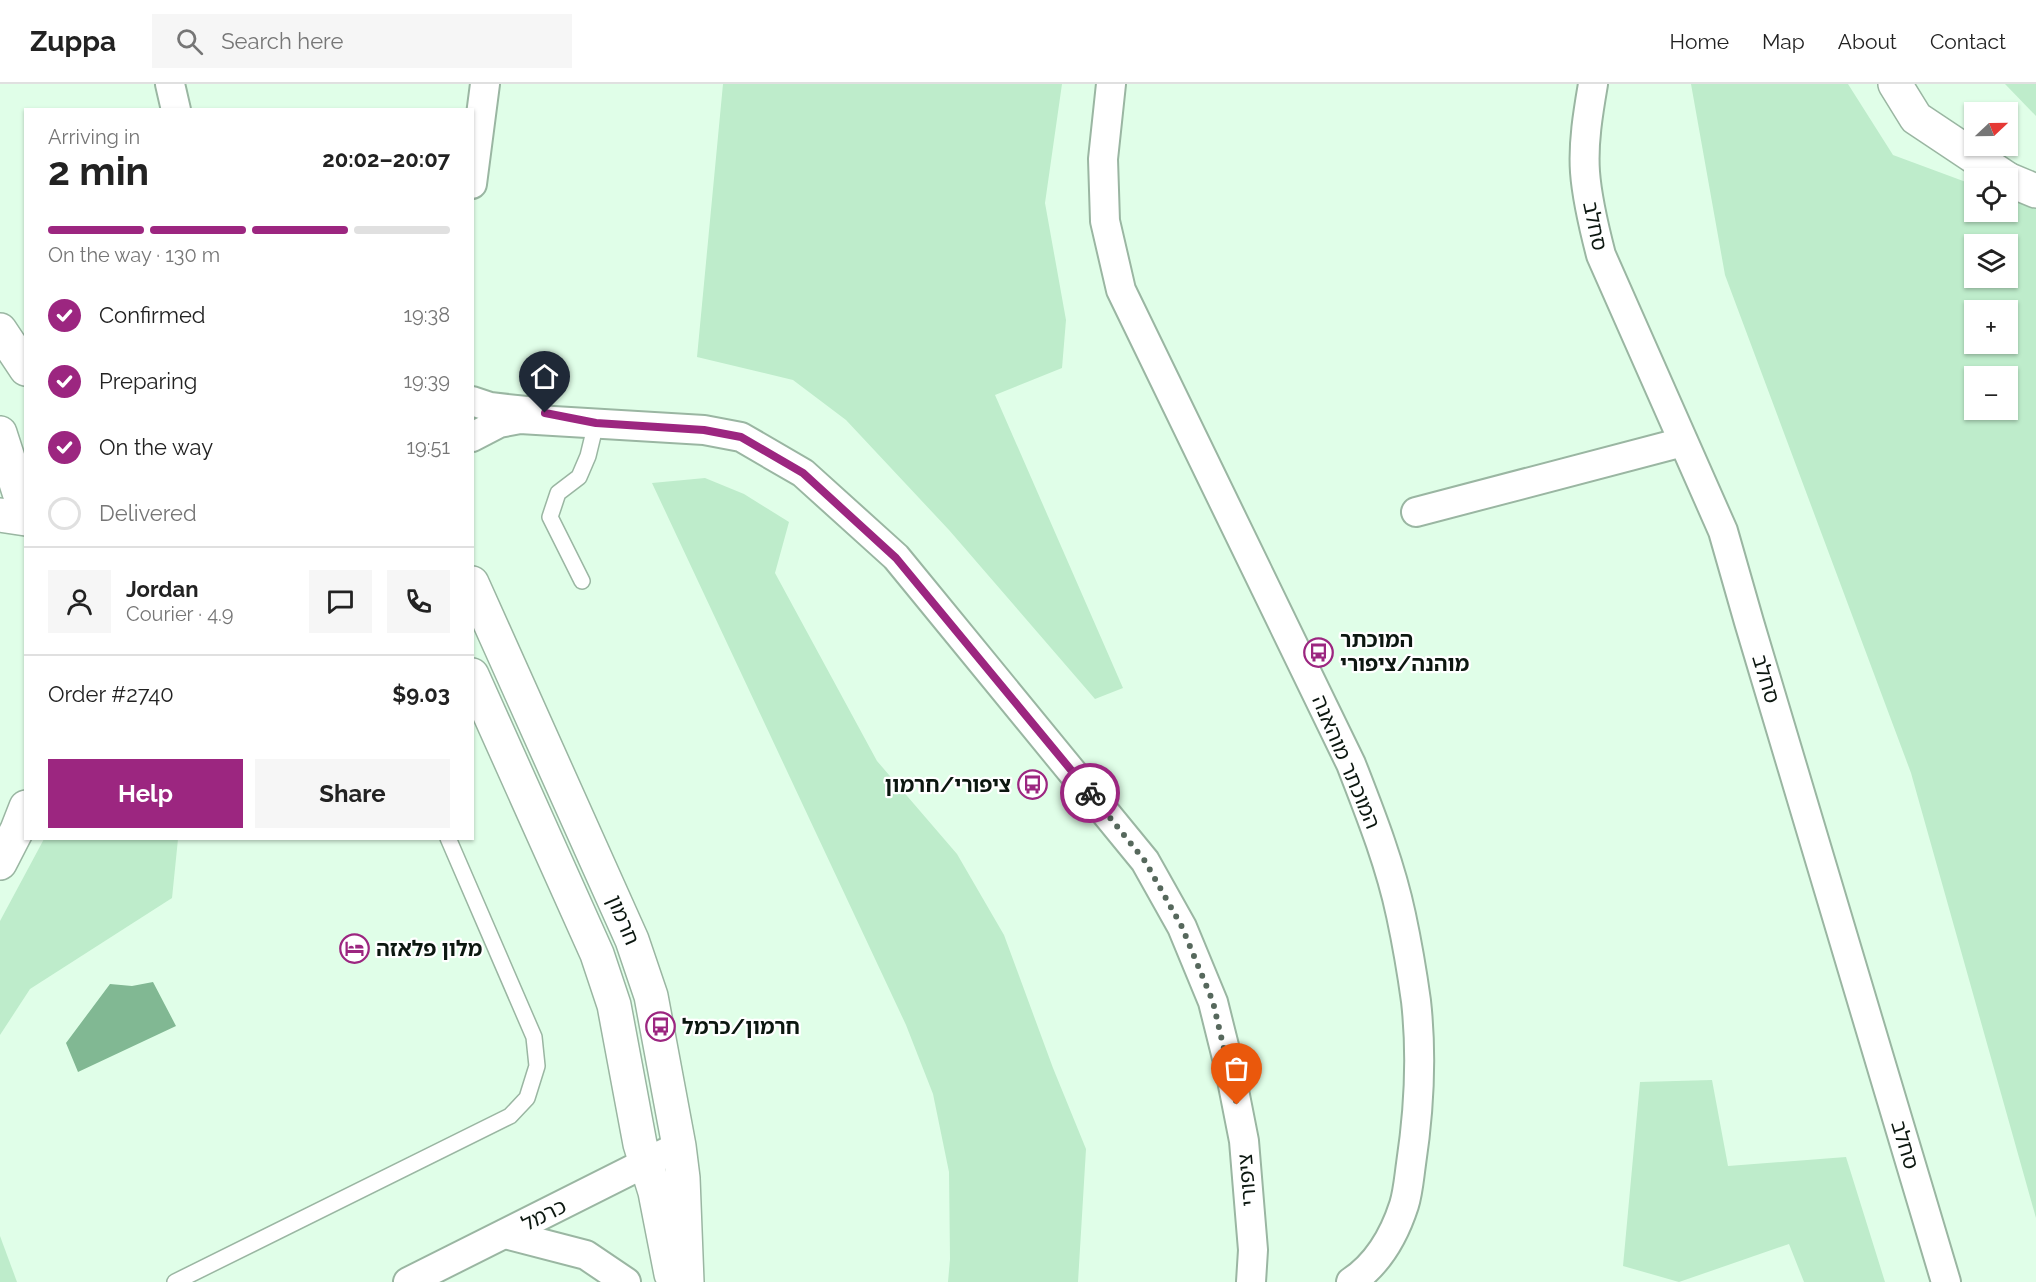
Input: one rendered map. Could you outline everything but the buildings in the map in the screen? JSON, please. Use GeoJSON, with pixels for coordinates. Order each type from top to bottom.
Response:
{"type":"FeatureCollection","features":[{"type":"Feature","properties":{"kind":"main road"},"geometry":{"type":"LineString","coordinates":[[1894,84],[1916,118],[1990,168]]}},
{"type":"Feature","properties":{"kind":"main road"},"geometry":{"type":"LineString","coordinates":[[2018,184],[2036,191]]}},
{"type":"Feature","properties":{"kind":"main road"},"geometry":{"type":"LineString","coordinates":[[0,330],[24,366]]}},
{"type":"Feature","properties":{"kind":"main road"},"geometry":{"type":"LineString","coordinates":[[8,454],[24,507]]}},
{"type":"Feature","properties":{"kind":"main road"},"geometry":{"type":"LineString","coordinates":[[0,514],[24,519]]}},
{"type":"Feature","properties":{"kind":"main road","name":"חרמון"},"geometry":{"type":"LineString","coordinates":[[474,587],[632,940],[651,996],[684,1178],[687,1282]]}},
{"type":"Feature","properties":{"kind":"main road","name":"חרמון"},"geometry":{"type":"LineString","coordinates":[[474,679],[597,954],[614,1005],[640,1144],[654,1192],[672,1282]]}},
{"type":"Feature","properties":{"kind":"main road"},"geometry":{"type":"LineString","coordinates":[[0,863],[24,812]]}},
{"type":"Feature","properties":{"kind":"street"},"geometry":{"type":"LineString","coordinates":[[170,84],[176,108]]}},
{"type":"Feature","properties":{"kind":"street"},"geometry":{"type":"LineString","coordinates":[[474,169],[485,84]]}},
{"type":"Feature","properties":{"kind":"street","name":"המוכתר מוהאנה"},"geometry":{"type":"LineString","coordinates":[[1111,84],[1103,159],[1105,221],[1121,290],[1351,764],[1381,844],[1401,914],[1416,1001],[1419,1072],[1413,1149],[1405,1203],[1394,1230],[1378,1258],[1351,1282]]}},
{"type":"Feature","properties":{"kind":"street","name":"סחלב"},"geometry":{"type":"LineString","coordinates":[[1593,84],[1587,116],[1585,171],[1591,215],[1601,255],[1724,531],[1749,622],[1946,1282]]}},
{"type":"Feature","properties":{"kind":"street","name":"ציפורי"},"geometry":{"type":"LineString","coordinates":[[474,402],[490,407],[545,413],[596,423]]}},
{"type":"Feature","properties":{"kind":"street","name":"ציפורי"},"geometry":{"type":"LineString","coordinates":[[474,436],[499,423],[520,419],[704,430],[741,437],[803,473],[896,558],[1145,861],[1182,927],[1213,1002],[1244,1141],[1253,1250],[1251,1282]]}},
{"type":"Feature","properties":{"kind":"street"},"geometry":{"type":"LineString","coordinates":[[1416,512],[1683,442]]}},
{"type":"Feature","properties":{"kind":"street","name":"כרמל"},"geometry":{"type":"LineString","coordinates":[[408,1282],[679,1146]]}},
{"type":"Feature","properties":{"kind":"street"},"geometry":{"type":"LineString","coordinates":[[505,1234],[586,1255],[626,1282]]}},
{"type":"Feature","properties":{"kind":"lane"},"geometry":{"type":"LineString","coordinates":[[582,581],[550,517],[558,493],[579,477],[588,456],[596,423]]}},
{"type":"Feature","properties":{"kind":"lane"},"geometry":{"type":"LineString","coordinates":[[176,1282],[510,1116],[527,1098],[537,1066],[534,1037],[449,840]]}},
{"type":"Feature","properties":{"kind":"shaded area"},"geometry":{"type":"Polygon","coordinates":[[[723,84],[1062,84],[1045,203],[1066,320],[1062,368],[995,395],[1123,688],[1095,699],[949,530],[846,420],[793,380],[697,357],[723,84]]]}},
{"type":"Feature","properties":{"kind":"shaded area"},"geometry":{"type":"Polygon","coordinates":[[[1691,84],[1848,84],[1893,155],[1964,181],[1964,222],[2018,222],[2018,202],[2036,209],[2036,1218],[1911,773],[1725,275],[1691,84]]]}},
{"type":"Feature","properties":{"kind":"shaded area"},"geometry":{"type":"Polygon","coordinates":[[[2005,84],[2036,84],[2036,116],[2005,84]]]}},
{"type":"Feature","properties":{"kind":"shaded area"},"geometry":{"type":"Polygon","coordinates":[[[705,478],[744,494],[789,522],[775,573],[877,761],[957,854],[1004,935],[1053,1068],[1086,1149],[1078,1282],[948,1282],[949,1172],[933,1094],[906,1025],[652,483],[705,478]]]}},
{"type":"Feature","properties":{"kind":"shaded area"},"geometry":{"type":"Polygon","coordinates":[[[43,840],[178,840],[172,898],[30,989],[0,1035],[0,921],[43,840]]]}},
{"type":"Feature","properties":{"kind":"shaded area"},"geometry":{"type":"Polygon","coordinates":[[[153,982],[176,1026],[78,1072],[66,1043],[110,984],[132,986],[153,982]]]}},
{"type":"Feature","properties":{"kind":"shaded area"},"geometry":{"type":"Polygon","coordinates":[[[1712,1080],[1728,1166],[1846,1157],[1885,1282],[1804,1282],[1789,1244],[1679,1282],[1623,1266],[1640,1082],[1712,1080]]]}},
{"type":"Feature","properties":{"kind":"shaded area"},"geometry":{"type":"Polygon","coordinates":[[[0,1236],[17,1282],[0,1282],[0,1236]]]}},
{"type":"Feature","properties":{"kind":"way so far"},"geometry":{"type":"LineString","coordinates":[[1090,793],[1145,861],[1182,927],[1213,1002],[1237,1105]]}},
{"type":"Feature","properties":{"kind":"place","name":"המוכתר מוהנה/ציפורי"},"geometry":{"type":"Point","coordinates":[1319,652]}},
{"type":"Feature","properties":{"kind":"place","name":"ציפורי/חרמון"},"geometry":{"type":"Point","coordinates":[1032,785]}},
{"type":"Feature","properties":{"kind":"place","name":"מלון פלאזה"},"geometry":{"type":"Point","coordinates":[355,949]}},
{"type":"Feature","properties":{"kind":"place","name":"חרמון/כרמל"},"geometry":{"type":"Point","coordinates":[661,1027]}},
{"type":"Feature","properties":{"kind":"route"},"geometry":{"type":"LineString","coordinates":[[545,413],[596,423],[704,430],[741,437],[803,473],[896,558],[1090,793]]}}]}
